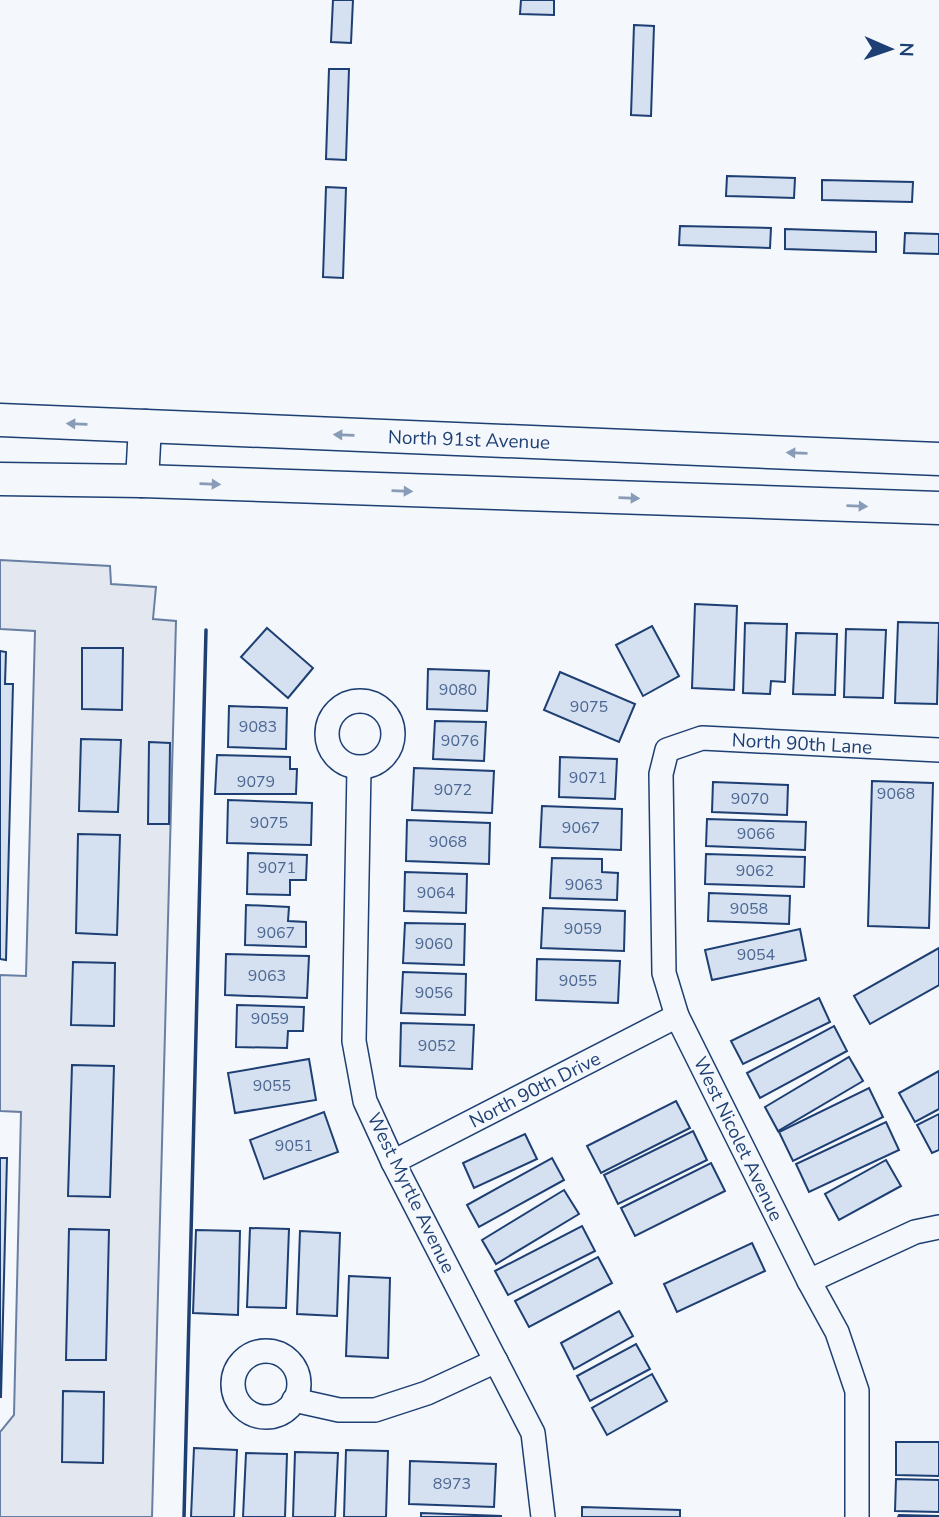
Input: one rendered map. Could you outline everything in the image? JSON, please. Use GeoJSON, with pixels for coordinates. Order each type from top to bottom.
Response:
{"type":"FeatureCollection","features":[{"type":"Feature","properties":{"kind":"main road","name":"North 91st Avenue"},"geometry":{"type":"LineString","coordinates":[[0,420],[939,459]]}},
{"type":"Feature","properties":{"kind":"main road"},"geometry":{"type":"LineString","coordinates":[[142,481],[145,426]]}},
{"type":"Feature","properties":{"kind":"main road"},"geometry":{"type":"LineString","coordinates":[[0,480],[142,481],[939,508]]}},
{"type":"Feature","properties":{"kind":"street","name":"North 90th Lane"},"geometry":{"type":"LineString","coordinates":[[667,750],[702,738],[939,750]]}},
{"type":"Feature","properties":{"kind":"street","name":"West Nicolet Avenue"},"geometry":{"type":"LineString","coordinates":[[667,750],[661,774],[664,973],[677,1016],[809,1282],[837,1332],[857,1391],[857,1517]]}},
{"type":"Feature","properties":{"kind":"street","name":"West Myrtle Avenue"},"geometry":{"type":"LineString","coordinates":[[359,768],[354,1041],[365,1101],[393,1163],[533,1433],[542,1517]]}},
{"type":"Feature","properties":{"kind":"street","name":"North 90th Drive"},"geometry":{"type":"LineString","coordinates":[[393,1163],[677,1016]]}},
{"type":"Feature","properties":{"kind":"street"},"geometry":{"type":"LineString","coordinates":[[809,1282],[915,1232],[939,1227]]}},
{"type":"Feature","properties":{"kind":"street"},"geometry":{"type":"LineString","coordinates":[[294,1400],[339,1410],[375,1410],[427,1393],[496,1361]]}},
{"type":"Feature","properties":{"kind":"shaded area"},"geometry":{"type":"Polygon","coordinates":[[[0,560],[110,566],[111,584],[156,587],[153,619],[176,621],[152,1517],[0,1517],[0,1432],[14,1415],[21,1112],[0,1111],[0,975],[26,976],[35,631],[0,629],[0,560]]]}},
{"type":"Feature","properties":{"kind":"building"},"geometry":{"type":"Polygon","coordinates":[[[333,0],[353,0],[351,43],[331,42],[333,0]]]}},
{"type":"Feature","properties":{"kind":"building"},"geometry":{"type":"Polygon","coordinates":[[[521,0],[554,0],[554,15],[520,14],[521,0]]]}},
{"type":"Feature","properties":{"kind":"building"},"geometry":{"type":"Polygon","coordinates":[[[634,25],[654,26],[651,116],[631,115],[634,25]]]}},
{"type":"Feature","properties":{"kind":"building"},"geometry":{"type":"Polygon","coordinates":[[[329,69],[349,69],[346,160],[326,159],[329,69]]]}},
{"type":"Feature","properties":{"kind":"building"},"geometry":{"type":"Polygon","coordinates":[[[727,176],[795,178],[794,198],[726,196],[727,176]]]}},
{"type":"Feature","properties":{"kind":"building"},"geometry":{"type":"Polygon","coordinates":[[[822,180],[913,182],[912,202],[822,200],[822,180]]]}},
{"type":"Feature","properties":{"kind":"building"},"geometry":{"type":"Polygon","coordinates":[[[326,187],[346,188],[343,278],[323,277],[326,187]]]}},
{"type":"Feature","properties":{"kind":"building"},"geometry":{"type":"Polygon","coordinates":[[[680,226],[771,228],[770,248],[679,245],[680,226]]]}},
{"type":"Feature","properties":{"kind":"building"},"geometry":{"type":"Polygon","coordinates":[[[785,229],[876,232],[876,252],[785,249],[785,229]]]}},
{"type":"Feature","properties":{"kind":"building"},"geometry":{"type":"Polygon","coordinates":[[[905,233],[939,234],[939,254],[904,253],[905,233]]]}},
{"type":"Feature","properties":{"kind":"building"},"geometry":{"type":"Polygon","coordinates":[[[695,604],[737,606],[734,690],[692,688],[695,604]]]}},
{"type":"Feature","properties":{"kind":"building"},"geometry":{"type":"Polygon","coordinates":[[[898,622],[939,623],[937,704],[895,703],[898,622]]]}},
{"type":"Feature","properties":{"kind":"building"},"geometry":{"type":"Polygon","coordinates":[[[745,623],[787,624],[785,682],[771,681],[770,694],[743,693],[745,623]]]}},
{"type":"Feature","properties":{"kind":"building"},"geometry":{"type":"Polygon","coordinates":[[[652,626],[679,676],[643,696],[616,645],[652,626]]]}},
{"type":"Feature","properties":{"kind":"building"},"geometry":{"type":"Polygon","coordinates":[[[267,628],[313,668],[288,698],[241,657],[267,628]]]}},
{"type":"Feature","properties":{"kind":"building"},"geometry":{"type":"Polygon","coordinates":[[[846,629],[886,630],[883,698],[844,697],[846,629]]]}},
{"type":"Feature","properties":{"kind":"building"},"geometry":{"type":"Polygon","coordinates":[[[796,633],[837,634],[835,695],[793,694],[796,633]]]}},
{"type":"Feature","properties":{"kind":"building"},"geometry":{"type":"Polygon","coordinates":[[[82,648],[123,648],[122,710],[82,709],[82,648]]]}},
{"type":"Feature","properties":{"kind":"building"},"geometry":{"type":"Polygon","coordinates":[[[0,651],[6,652],[5,684],[13,684],[6,960],[0,959],[0,651]]]}},
{"type":"Feature","properties":{"kind":"building"},"geometry":{"type":"Polygon","coordinates":[[[428,669],[489,671],[487,711],[427,709],[428,669]]]}},
{"type":"Feature","properties":{"kind":"building"},"geometry":{"type":"Polygon","coordinates":[[[560,672],[635,704],[619,742],[544,710],[560,672]]]}},
{"type":"Feature","properties":{"kind":"building"},"geometry":{"type":"Polygon","coordinates":[[[229,706],[287,708],[286,749],[228,747],[229,706]]]}},
{"type":"Feature","properties":{"kind":"building"},"geometry":{"type":"Polygon","coordinates":[[[435,721],[486,722],[484,761],[433,759],[435,721]]]}},
{"type":"Feature","properties":{"kind":"building"},"geometry":{"type":"Polygon","coordinates":[[[81,739],[121,740],[118,812],[79,811],[81,739]]]}},
{"type":"Feature","properties":{"kind":"building"},"geometry":{"type":"Polygon","coordinates":[[[149,742],[170,743],[169,824],[148,824],[149,742]]]}},
{"type":"Feature","properties":{"kind":"building"},"geometry":{"type":"Polygon","coordinates":[[[217,755],[290,757],[290,769],[297,769],[296,794],[215,794],[217,755]]]}},
{"type":"Feature","properties":{"kind":"building"},"geometry":{"type":"Polygon","coordinates":[[[560,757],[617,759],[615,799],[559,797],[560,757]]]}},
{"type":"Feature","properties":{"kind":"building"},"geometry":{"type":"Polygon","coordinates":[[[414,768],[494,771],[492,813],[412,810],[414,768]]]}},
{"type":"Feature","properties":{"kind":"building"},"geometry":{"type":"Polygon","coordinates":[[[872,781],[933,783],[929,928],[868,926],[872,781]]]}},
{"type":"Feature","properties":{"kind":"building"},"geometry":{"type":"Polygon","coordinates":[[[713,782],[788,785],[787,815],[712,812],[713,782]]]}},
{"type":"Feature","properties":{"kind":"building"},"geometry":{"type":"Polygon","coordinates":[[[228,800],[312,803],[311,845],[227,843],[228,800]]]}},
{"type":"Feature","properties":{"kind":"building"},"geometry":{"type":"Polygon","coordinates":[[[542,806],[622,809],[621,850],[540,847],[542,806]]]}},
{"type":"Feature","properties":{"kind":"building"},"geometry":{"type":"Polygon","coordinates":[[[707,819],[806,822],[805,850],[706,846],[707,819]]]}},
{"type":"Feature","properties":{"kind":"building"},"geometry":{"type":"Polygon","coordinates":[[[407,820],[490,823],[489,864],[406,861],[407,820]]]}},
{"type":"Feature","properties":{"kind":"building"},"geometry":{"type":"Polygon","coordinates":[[[78,834],[120,835],[117,935],[76,933],[78,834]]]}},
{"type":"Feature","properties":{"kind":"building"},"geometry":{"type":"Polygon","coordinates":[[[248,853],[307,855],[306,880],[290,880],[290,895],[247,894],[248,853]]]}},
{"type":"Feature","properties":{"kind":"building"},"geometry":{"type":"Polygon","coordinates":[[[706,854],[805,857],[804,887],[705,884],[706,854]]]}},
{"type":"Feature","properties":{"kind":"building"},"geometry":{"type":"Polygon","coordinates":[[[552,858],[602,859],[602,872],[618,873],[617,900],[550,898],[552,858]]]}},
{"type":"Feature","properties":{"kind":"building"},"geometry":{"type":"Polygon","coordinates":[[[405,872],[467,874],[466,913],[404,911],[405,872]]]}},
{"type":"Feature","properties":{"kind":"building"},"geometry":{"type":"Polygon","coordinates":[[[709,893],[790,896],[789,924],[708,921],[709,893]]]}},
{"type":"Feature","properties":{"kind":"building"},"geometry":{"type":"Polygon","coordinates":[[[246,905],[289,907],[288,921],[306,922],[306,947],[245,945],[246,905]]]}},
{"type":"Feature","properties":{"kind":"building"},"geometry":{"type":"Polygon","coordinates":[[[543,908],[625,911],[624,951],[541,948],[543,908]]]}},
{"type":"Feature","properties":{"kind":"building"},"geometry":{"type":"Polygon","coordinates":[[[405,923],[465,924],[464,965],[403,963],[405,923]]]}},
{"type":"Feature","properties":{"kind":"building"},"geometry":{"type":"Polygon","coordinates":[[[800,929],[806,960],[712,980],[705,950],[800,929]]]}},
{"type":"Feature","properties":{"kind":"building"},"geometry":{"type":"Polygon","coordinates":[[[939,948],[939,985],[870,1024],[854,996],[939,948]]]}},
{"type":"Feature","properties":{"kind":"building"},"geometry":{"type":"Polygon","coordinates":[[[226,954],[309,956],[307,998],[225,995],[226,954]]]}},
{"type":"Feature","properties":{"kind":"building"},"geometry":{"type":"Polygon","coordinates":[[[537,959],[620,961],[618,1003],[536,1000],[537,959]]]}},
{"type":"Feature","properties":{"kind":"building"},"geometry":{"type":"Polygon","coordinates":[[[73,962],[115,963],[114,1026],[71,1025],[73,962]]]}},
{"type":"Feature","properties":{"kind":"building"},"geometry":{"type":"Polygon","coordinates":[[[403,972],[466,974],[465,1015],[401,1013],[403,972]]]}},
{"type":"Feature","properties":{"kind":"building"},"geometry":{"type":"Polygon","coordinates":[[[819,998],[830,1022],[743,1064],[731,1041],[819,998]]]}},
{"type":"Feature","properties":{"kind":"building"},"geometry":{"type":"Polygon","coordinates":[[[237,1005],[304,1007],[303,1031],[288,1031],[287,1048],[236,1047],[237,1005]]]}},
{"type":"Feature","properties":{"kind":"building"},"geometry":{"type":"Polygon","coordinates":[[[401,1023],[474,1025],[472,1069],[400,1066],[401,1023]]]}},
{"type":"Feature","properties":{"kind":"building"},"geometry":{"type":"Polygon","coordinates":[[[834,1026],[847,1051],[760,1098],[747,1073],[834,1026]]]}},
{"type":"Feature","properties":{"kind":"building"},"geometry":{"type":"Polygon","coordinates":[[[849,1057],[863,1081],[778,1131],[765,1107],[849,1057]]]}},
{"type":"Feature","properties":{"kind":"building"},"geometry":{"type":"Polygon","coordinates":[[[309,1059],[316,1100],[235,1113],[228,1073],[309,1059]]]}},
{"type":"Feature","properties":{"kind":"building"},"geometry":{"type":"Polygon","coordinates":[[[72,1065],[114,1066],[110,1197],[68,1196],[72,1065]]]}},
{"type":"Feature","properties":{"kind":"building"},"geometry":{"type":"Polygon","coordinates":[[[939,1071],[939,1109],[915,1122],[899,1093],[939,1071]]]}},
{"type":"Feature","properties":{"kind":"building"},"geometry":{"type":"Polygon","coordinates":[[[869,1088],[883,1117],[793,1161],[779,1132],[869,1088]]]}},
{"type":"Feature","properties":{"kind":"building"},"geometry":{"type":"Polygon","coordinates":[[[676,1101],[690,1128],[601,1173],[587,1146],[676,1101]]]}},
{"type":"Feature","properties":{"kind":"building"},"geometry":{"type":"Polygon","coordinates":[[[324,1112],[338,1152],[264,1179],[250,1140],[324,1112]]]}},
{"type":"Feature","properties":{"kind":"building"},"geometry":{"type":"Polygon","coordinates":[[[939,1114],[939,1150],[932,1153],[917,1125],[939,1114]]]}},
{"type":"Feature","properties":{"kind":"building"},"geometry":{"type":"Polygon","coordinates":[[[886,1122],[899,1150],[809,1192],[796,1164],[886,1122]]]}},
{"type":"Feature","properties":{"kind":"building"},"geometry":{"type":"Polygon","coordinates":[[[693,1131],[707,1160],[618,1204],[604,1175],[693,1131]]]}},
{"type":"Feature","properties":{"kind":"building"},"geometry":{"type":"Polygon","coordinates":[[[525,1134],[537,1159],[474,1188],[463,1163],[525,1134]]]}},
{"type":"Feature","properties":{"kind":"building"},"geometry":{"type":"Polygon","coordinates":[[[0,1158],[7,1158],[1,1397],[0,1397],[0,1158]]]}},
{"type":"Feature","properties":{"kind":"building"},"geometry":{"type":"Polygon","coordinates":[[[552,1158],[564,1180],[479,1227],[467,1205],[552,1158]]]}},
{"type":"Feature","properties":{"kind":"building"},"geometry":{"type":"Polygon","coordinates":[[[886,1160],[901,1186],[839,1220],[825,1194],[886,1160]]]}},
{"type":"Feature","properties":{"kind":"building"},"geometry":{"type":"Polygon","coordinates":[[[711,1163],[725,1191],[635,1236],[621,1208],[711,1163]]]}},
{"type":"Feature","properties":{"kind":"building"},"geometry":{"type":"Polygon","coordinates":[[[564,1190],[579,1214],[496,1264],[482,1240],[564,1190]]]}},
{"type":"Feature","properties":{"kind":"building"},"geometry":{"type":"Polygon","coordinates":[[[582,1226],[595,1251],[508,1295],[495,1271],[582,1226]]]}},
{"type":"Feature","properties":{"kind":"building"},"geometry":{"type":"Polygon","coordinates":[[[250,1228],[289,1229],[286,1308],[247,1307],[250,1228]]]}},
{"type":"Feature","properties":{"kind":"building"},"geometry":{"type":"Polygon","coordinates":[[[69,1229],[109,1230],[106,1360],[66,1360],[69,1229]]]}},
{"type":"Feature","properties":{"kind":"building"},"geometry":{"type":"Polygon","coordinates":[[[196,1230],[240,1231],[238,1315],[193,1313],[196,1230]]]}},
{"type":"Feature","properties":{"kind":"building"},"geometry":{"type":"Polygon","coordinates":[[[300,1231],[340,1233],[337,1316],[297,1314],[300,1231]]]}},
{"type":"Feature","properties":{"kind":"building"},"geometry":{"type":"Polygon","coordinates":[[[752,1243],[765,1271],[677,1312],[664,1284],[752,1243]]]}},
{"type":"Feature","properties":{"kind":"building"},"geometry":{"type":"Polygon","coordinates":[[[598,1257],[612,1283],[529,1327],[515,1301],[598,1257]]]}},
{"type":"Feature","properties":{"kind":"building"},"geometry":{"type":"Polygon","coordinates":[[[349,1276],[390,1278],[388,1358],[346,1356],[349,1276]]]}},
{"type":"Feature","properties":{"kind":"building"},"geometry":{"type":"Polygon","coordinates":[[[619,1311],[633,1336],[574,1369],[561,1343],[619,1311]]]}},
{"type":"Feature","properties":{"kind":"building"},"geometry":{"type":"Polygon","coordinates":[[[636,1344],[650,1369],[590,1401],[577,1376],[636,1344]]]}},
{"type":"Feature","properties":{"kind":"building"},"geometry":{"type":"Polygon","coordinates":[[[652,1374],[667,1401],[607,1435],[592,1408],[652,1374]]]}},
{"type":"Feature","properties":{"kind":"building"},"geometry":{"type":"Polygon","coordinates":[[[63,1391],[104,1392],[103,1463],[62,1462],[63,1391]]]}},
{"type":"Feature","properties":{"kind":"building"},"geometry":{"type":"Polygon","coordinates":[[[896,1442],[939,1442],[939,1476],[896,1475],[896,1442]]]}},
{"type":"Feature","properties":{"kind":"building"},"geometry":{"type":"Polygon","coordinates":[[[194,1448],[237,1450],[234,1517],[191,1517],[194,1448]]]}},
{"type":"Feature","properties":{"kind":"building"},"geometry":{"type":"Polygon","coordinates":[[[346,1450],[388,1451],[386,1517],[344,1517],[346,1450]]]}},
{"type":"Feature","properties":{"kind":"building"},"geometry":{"type":"Polygon","coordinates":[[[295,1452],[338,1453],[335,1517],[293,1517],[295,1452]]]}},
{"type":"Feature","properties":{"kind":"building"},"geometry":{"type":"Polygon","coordinates":[[[246,1453],[287,1454],[285,1517],[243,1517],[246,1453]]]}},
{"type":"Feature","properties":{"kind":"building"},"geometry":{"type":"Polygon","coordinates":[[[410,1461],[496,1464],[494,1507],[409,1504],[410,1461]]]}},
{"type":"Feature","properties":{"kind":"building"},"geometry":{"type":"Polygon","coordinates":[[[896,1479],[939,1480],[939,1512],[895,1511],[896,1479]]]}},
{"type":"Feature","properties":{"kind":"building"},"geometry":{"type":"Polygon","coordinates":[[[582,1507],[680,1510],[680,1517],[582,1517],[582,1507]]]}},
{"type":"Feature","properties":{"kind":"building"},"geometry":{"type":"Polygon","coordinates":[[[421,1513],[501,1516],[501,1517],[421,1517],[421,1513]]]}},
{"type":"Feature","properties":{"kind":"building"},"geometry":{"type":"Polygon","coordinates":[[[939,1516],[939,1517],[898,1517],[939,1516]]]}},
{"type":"Feature","properties":{"kind":"wall"},"geometry":{"type":"LineString","coordinates":[[184,1517],[206,630]]}}]}
